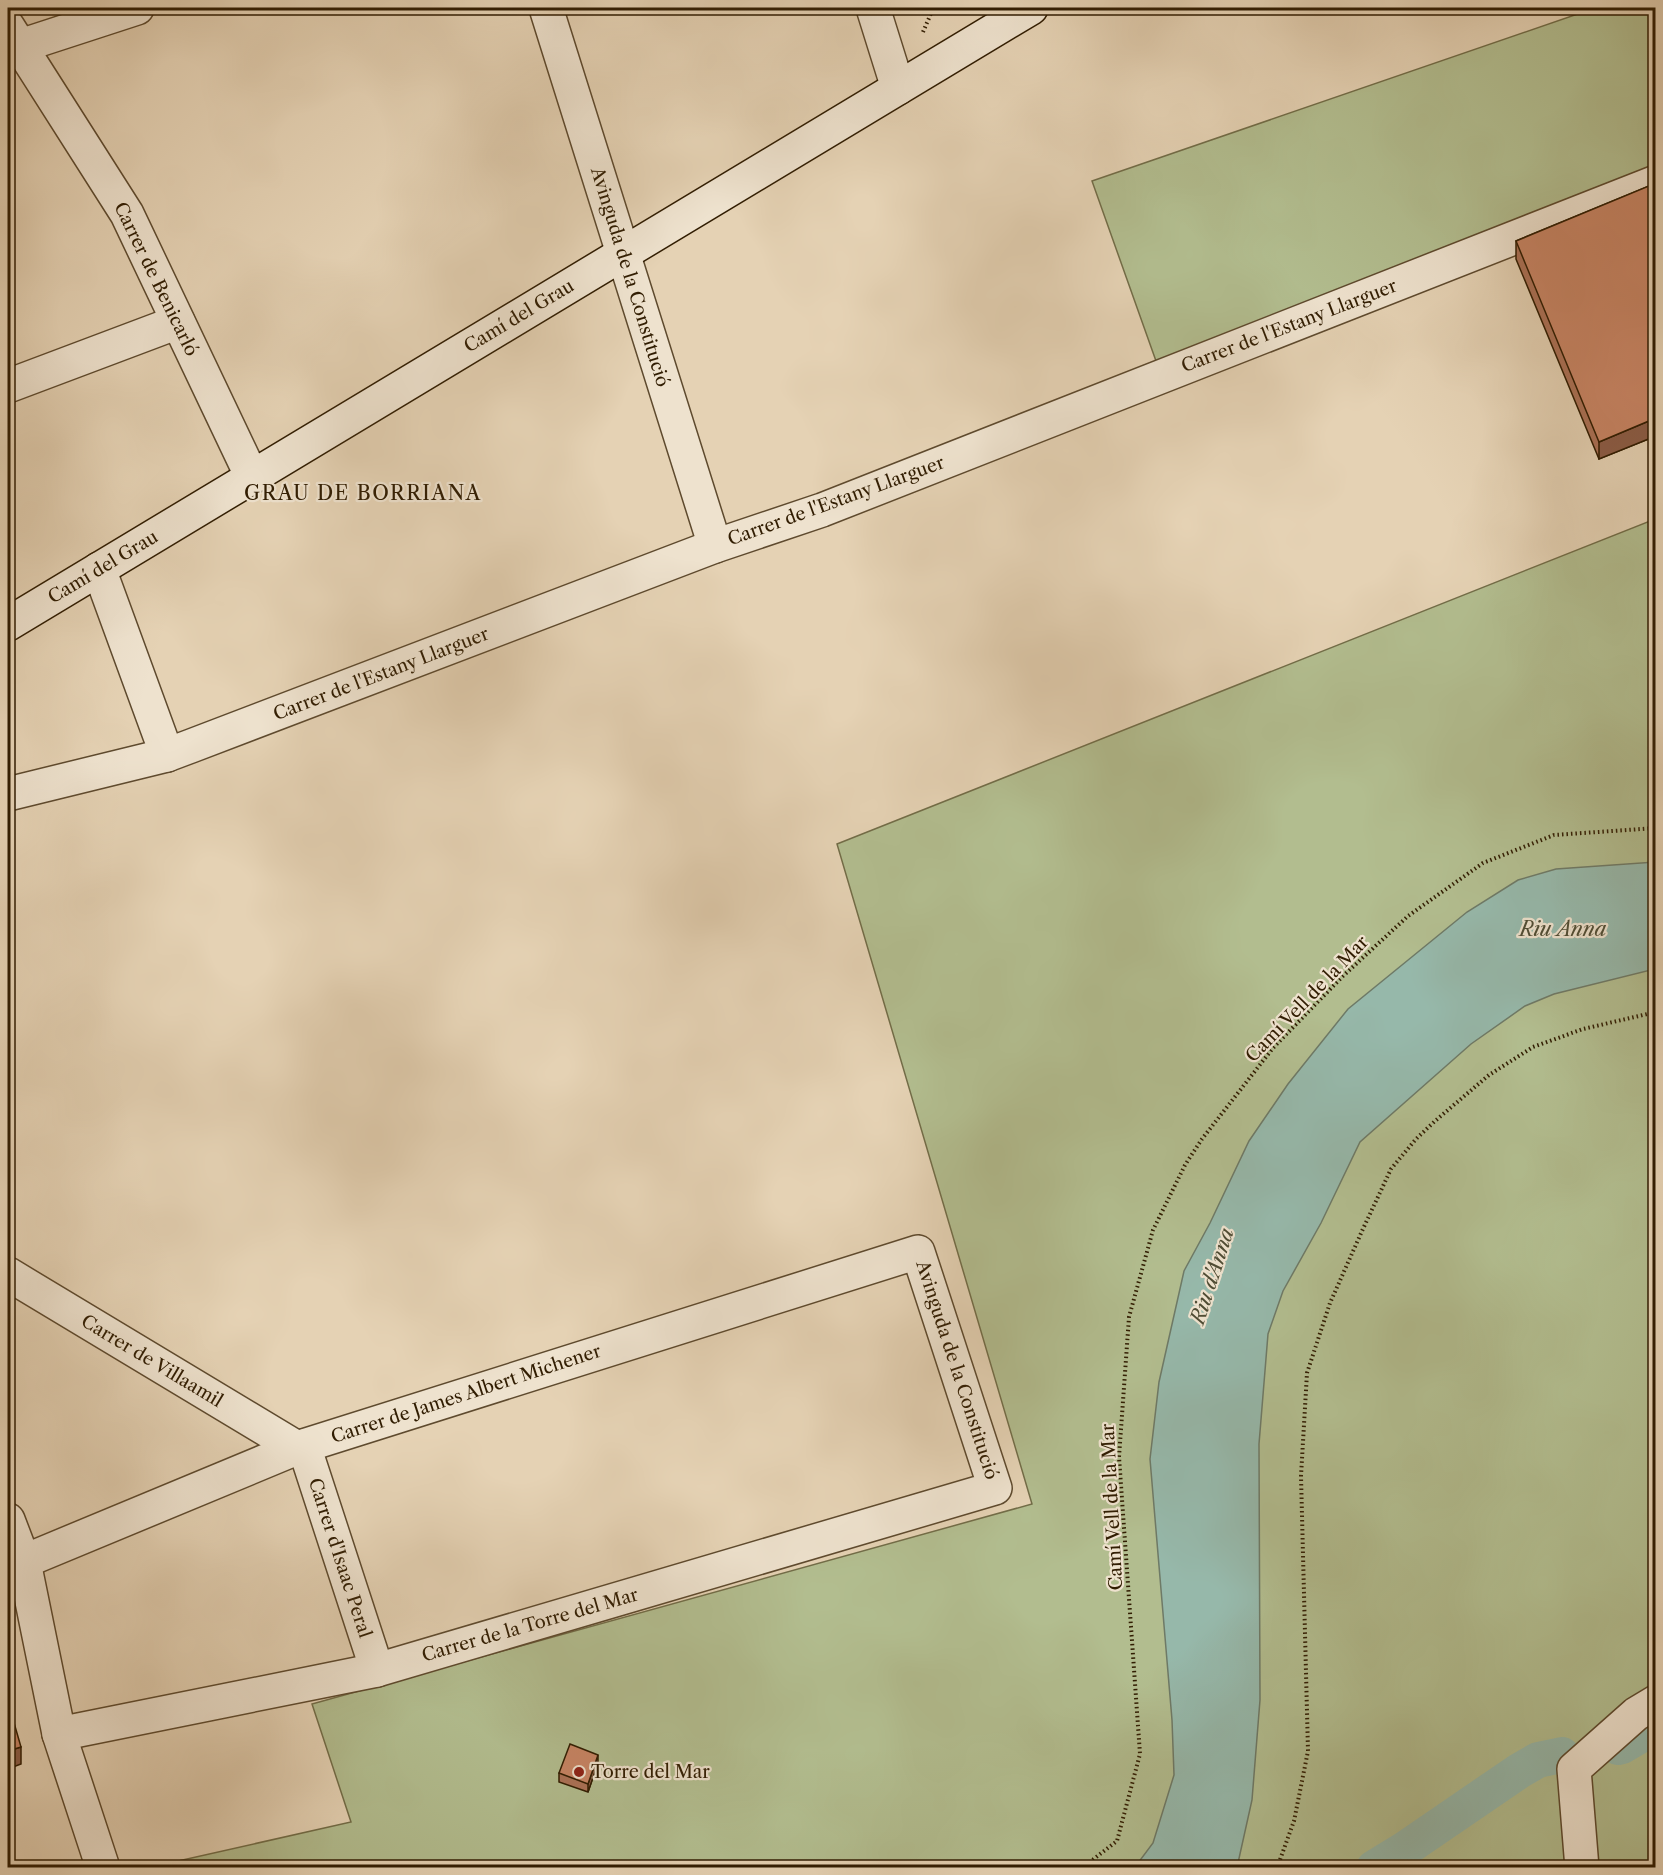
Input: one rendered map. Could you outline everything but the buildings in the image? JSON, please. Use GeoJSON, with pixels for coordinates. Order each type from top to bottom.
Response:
{"type":"FeatureCollection","features":[{"type":"Feature","properties":{"kind":"street"},"geometry":{"type":"LineString","coordinates":[[11,41],[137,8]]}},
{"type":"Feature","properties":{"kind":"street","name":"Avinguda de la Constitució"},"geometry":{"type":"LineString","coordinates":[[546,8],[715,546]]}},
{"type":"Feature","properties":{"kind":"street"},"geometry":{"type":"LineString","coordinates":[[873,8],[898,88]]}},
{"type":"Feature","properties":{"kind":"street","name":"Camí del Grau"},"geometry":{"type":"LineString","coordinates":[[8,624],[1031,8]]}},
{"type":"Feature","properties":{"kind":"street","name":"Carrer de Benicarló"},"geometry":{"type":"LineString","coordinates":[[11,41],[127,214],[252,477]]}},
{"type":"Feature","properties":{"kind":"street","name":"Carrer de l'Estany Llarguer"},"geometry":{"type":"LineString","coordinates":[[8,794],[167,755],[715,546],[822,510],[1656,182]]}},
{"type":"Feature","properties":{"kind":"street"},"geometry":{"type":"LineString","coordinates":[[8,386],[178,322]]}},
{"type":"Feature","properties":{"kind":"street"},"geometry":{"type":"LineString","coordinates":[[99,569],[167,755]]}},
{"type":"Feature","properties":{"kind":"street","name":"Avinguda de la Constitució"},"geometry":{"type":"LineString","coordinates":[[918,1252],[995,1488]]}},
{"type":"Feature","properties":{"kind":"street","name":"Carrer de James Albert Michener"},"geometry":{"type":"LineString","coordinates":[[16,1565],[300,1447],[918,1252]]}},
{"type":"Feature","properties":{"kind":"street","name":"Carrer de Villaamil"},"geometry":{"type":"LineString","coordinates":[[8,1274],[300,1447]]}},
{"type":"Feature","properties":{"kind":"street","name":"Carrer d'Isaac Peral"},"geometry":{"type":"LineString","coordinates":[[300,1447],[377,1670]]}},
{"type":"Feature","properties":{"kind":"street","name":"Carrer de la Torre del Mar"},"geometry":{"type":"LineString","coordinates":[[59,1734],[377,1670],[995,1488]]}},
{"type":"Feature","properties":{"kind":"street"},"geometry":{"type":"LineString","coordinates":[[8,1520],[16,1565],[59,1734],[103,1868]]}},
{"type":"Feature","properties":{"kind":"street"},"geometry":{"type":"LineString","coordinates":[[1582,1868],[1574,1768],[1636,1714],[1656,1702]]}},
{"type":"Feature","properties":{"kind":"path","name":"Camí Vell de la Mar"},"geometry":{"type":"LineString","coordinates":[[1082,1868],[1117,1840],[1140,1754],[1120,1469],[1120,1427],[1129,1317],[1153,1230],[1185,1165],[1273,1048],[1342,977],[1408,915],[1483,863],[1554,836],[1656,828]]}},
{"type":"Feature","properties":{"kind":"path"},"geometry":{"type":"LineString","coordinates":[[1277,1868],[1294,1821],[1308,1751],[1301,1476],[1308,1372],[1330,1304],[1362,1230],[1391,1169],[1429,1127],[1489,1074],[1533,1047],[1583,1029],[1656,1012]]}},
{"type":"Feature","properties":{"kind":"green space"},"geometry":{"type":"Polygon","coordinates":[[[1595,8],[1655,8],[1655,167],[1156,361],[1092,181],[1595,8]]]}},
{"type":"Feature","properties":{"kind":"green space"},"geometry":{"type":"Polygon","coordinates":[[[1655,519],[1655,1867],[147,1868],[351,1822],[312,1704],[1032,1504],[837,844],[1655,519]]]}},
{"type":"Feature","properties":{"kind":"water","name":"Riu Anna"},"geometry":{"type":"Polygon","coordinates":[[[1655,862],[1655,969],[1554,994],[1525,1006],[1471,1044],[1360,1142],[1321,1223],[1283,1291],[1268,1334],[1259,1444],[1260,1700],[1252,1800],[1238,1863],[1236,1868],[1135,1867],[1153,1843],[1174,1775],[1172,1720],[1150,1459],[1159,1382],[1184,1271],[1249,1141],[1288,1084],[1348,1009],[1467,912],[1518,880],[1556,869],[1655,862]]]}},
{"type":"Feature","properties":{"kind":"waterway"},"geometry":{"type":"LineString","coordinates":[[1618,1747],[1656,1726]]}},
{"type":"Feature","properties":{"kind":"waterway"},"geometry":{"type":"LineString","coordinates":[[1374,1868],[1519,1771],[1538,1760],[1562,1755]]}},
{"type":"Feature","properties":{"kind":"place","name":"Torre del Mar"},"geometry":{"type":"Point","coordinates":[579,1772]}},
{"type":"Feature","properties":{"kind":"district","name":"GRAU DE BORRIANA"},"geometry":{"type":"Point","coordinates":[363,493]}},
{"type":"Feature","properties":{"kind":"water label","name":"Riu d'Anna"},"geometry":{"type":"Point","coordinates":[1212,1276]}}]}
